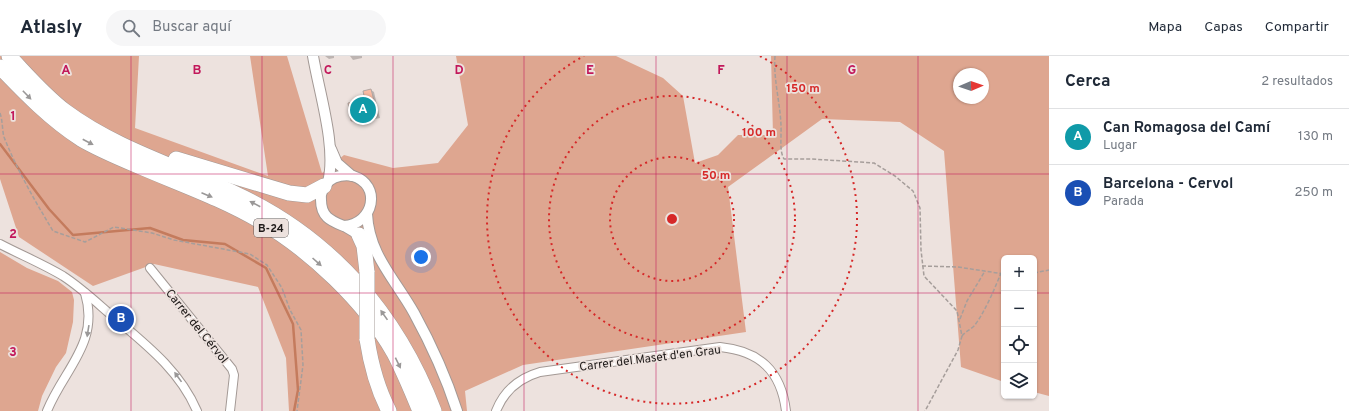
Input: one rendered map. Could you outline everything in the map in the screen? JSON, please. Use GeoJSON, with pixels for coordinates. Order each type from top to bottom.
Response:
{"type":"FeatureCollection","features":[{"type":"Feature","properties":{"kind":"highway","name":"B-24"},"geometry":{"type":"LineString","coordinates":[[9,56],[42,90],[60,116],[97,131],[132,150],[243,197],[286,222],[334,259],[380,308],[394,329],[407,349],[434,411]]}},
{"type":"Feature","properties":{"kind":"highway","name":"B-24"},"geometry":{"type":"LineString","coordinates":[[0,67],[60,116],[82,139],[107,152],[220,201],[259,220],[309,255],[336,279],[379,331],[394,353],[420,411]]}},
{"type":"Feature","properties":{"kind":"highway"},"geometry":{"type":"LineString","coordinates":[[132,150],[150,151],[293,194],[307,195],[326,184]]}},
{"type":"Feature","properties":{"kind":"highway"},"geometry":{"type":"LineString","coordinates":[[359,235],[364,246],[367,272],[367,339],[370,364],[381,396],[389,411]]}},
{"type":"Feature","properties":{"kind":"street"},"geometry":{"type":"LineString","coordinates":[[313,56],[329,144],[330,168],[326,184],[320,198],[324,214],[330,220],[359,235],[376,252]]}},
{"type":"Feature","properties":{"kind":"street"},"geometry":{"type":"LineString","coordinates":[[329,144],[337,162],[352,176],[365,184],[369,191],[371,199],[367,214],[369,232],[376,252],[416,318],[443,374],[457,411]]}},
{"type":"Feature","properties":{"kind":"street"},"geometry":{"type":"LineString","coordinates":[[326,184],[338,176],[352,176]]}},
{"type":"Feature","properties":{"kind":"street"},"geometry":{"type":"LineString","coordinates":[[344,226],[357,223],[367,214]]}},
{"type":"Feature","properties":{"kind":"street"},"geometry":{"type":"LineString","coordinates":[[0,244],[63,276],[85,293],[161,358],[186,389],[197,411]]}},
{"type":"Feature","properties":{"kind":"street","name":"Carrer del Cérvol"},"geometry":{"type":"LineString","coordinates":[[150,268],[232,369],[234,375],[230,411]]}},
{"type":"Feature","properties":{"kind":"street"},"geometry":{"type":"LineString","coordinates":[[47,411],[79,355],[86,339],[89,311],[85,293]]}},
{"type":"Feature","properties":{"kind":"street","name":"Carrer del Maset d'en Grau"},"geometry":{"type":"LineString","coordinates":[[496,411],[506,393],[514,385],[535,374],[720,347],[748,353],[760,360],[770,369],[781,388],[786,411]]}},
{"type":"Feature","properties":{"kind":"path"},"geometry":{"type":"LineString","coordinates":[[775,56],[774,67],[782,126],[781,151],[784,159],[874,163],[913,190],[920,208],[922,266],[924,276],[957,311],[962,336],[958,350],[925,411]]}},
{"type":"Feature","properties":{"kind":"path"},"geometry":{"type":"LineString","coordinates":[[0,114],[3,122],[4,136],[34,199],[53,231],[85,242],[114,227],[152,233],[174,240],[250,254],[268,266],[282,288],[301,330],[303,365],[297,411]]}},
{"type":"Feature","properties":{"kind":"path"},"geometry":{"type":"LineString","coordinates":[[922,266],[958,267],[985,272],[1001,273],[993,290],[989,304],[974,326],[962,336]]}},
{"type":"Feature","properties":{"kind":"path"},"geometry":{"type":"LineString","coordinates":[[1037,272],[1049,270]]}},
{"type":"Feature","properties":{"kind":"path"},"geometry":{"type":"LineString","coordinates":[[959,319],[967,301],[985,272]]}},
{"type":"Feature","properties":{"kind":"shaded area"},"geometry":{"type":"Polygon","coordinates":[[[0,56],[139,56],[135,128],[268,176],[250,56],[287,56],[322,173],[344,155],[393,168],[438,163],[468,125],[456,56],[616,56],[663,78],[683,96],[695,163],[718,155],[738,135],[773,135],[771,56],[1049,56],[1049,396],[1037,393],[1037,255],[1001,255],[1001,381],[961,367],[944,151],[900,122],[822,119],[728,187],[746,332],[523,365],[465,391],[467,411],[289,411],[286,358],[258,287],[154,264],[93,286],[19,237],[0,179],[0,56]]]}},
{"type":"Feature","properties":{"kind":"shaded area"},"geometry":{"type":"Polygon","coordinates":[[[0,252],[27,268],[58,281],[72,292],[74,300],[73,322],[66,353],[56,367],[42,396],[38,411],[0,411],[0,252]]]}},
{"type":"Feature","properties":{"kind":"building"},"geometry":{"type":"Polygon","coordinates":[[[371,89],[378,116],[351,121],[348,103],[365,100],[363,91],[371,89]]]}},
{"type":"Feature","properties":{"kind":"waterway"},"geometry":{"type":"LineString","coordinates":[[0,144],[49,209],[73,235],[150,228],[183,240],[225,244],[266,268],[293,324],[298,390],[294,411]]}},
{"type":"Feature","properties":{"kind":"place","name":"Can Romagosa del Camí"},"geometry":{"type":"Point","coordinates":[363,110]}},
{"type":"Feature","properties":{"kind":"place","name":"Barcelona - Cervol"},"geometry":{"type":"Point","coordinates":[121,319]}}]}
